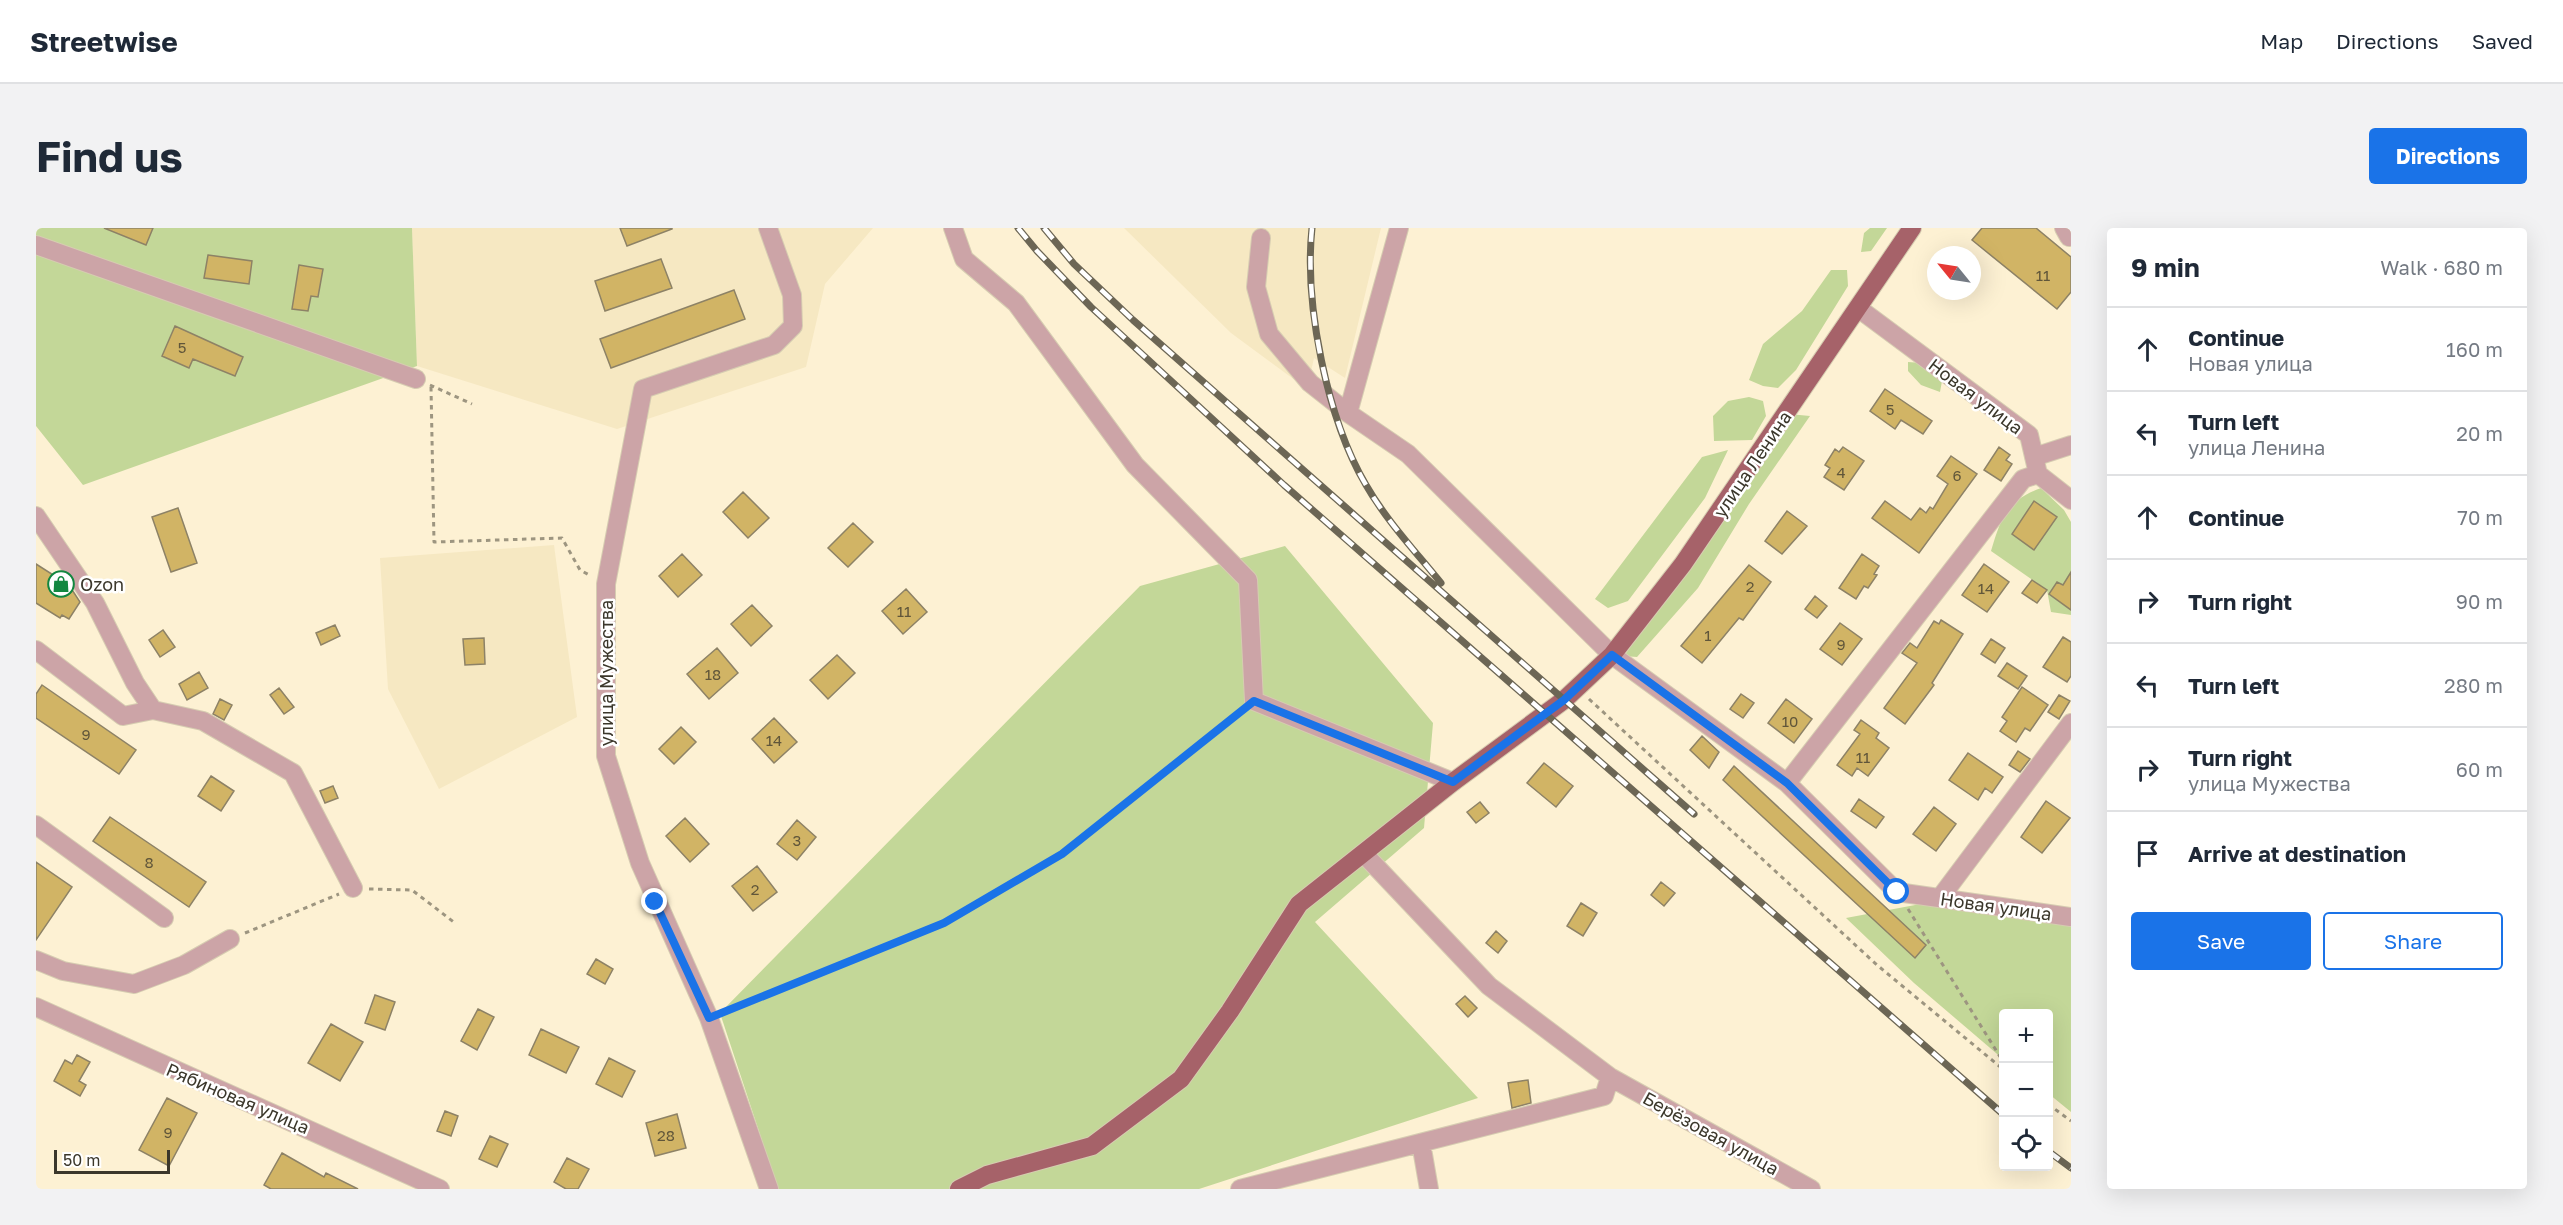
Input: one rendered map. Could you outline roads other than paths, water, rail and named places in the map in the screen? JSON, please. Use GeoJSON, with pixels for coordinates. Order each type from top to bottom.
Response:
{"type":"FeatureCollection","features":[{"type":"Feature","properties":{"kind":"main road","name":"улица Ленина"},"geometry":{"type":"LineString","coordinates":[[959,1189],[987,1175],[1092,1146],[1181,1079],[1230,1011],[1299,904],[1453,782],[1577,689],[1612,655],[1683,564],[1912,228]]}},
{"type":"Feature","properties":{"kind":"street","name":"улица Мужества"},"geometry":{"type":"LineString","coordinates":[[768,228],[792,295],[793,327],[774,345],[643,389],[606,584],[606,756],[647,883],[709,1018],[768,1189]]}},
{"type":"Feature","properties":{"kind":"street"},"geometry":{"type":"LineString","coordinates":[[953,228],[964,259],[1016,303],[1135,465],[1248,580],[1254,701],[1453,782]]}},
{"type":"Feature","properties":{"kind":"street"},"geometry":{"type":"LineString","coordinates":[[1348,413],[1399,228]]}},
{"type":"Feature","properties":{"kind":"street"},"geometry":{"type":"LineString","coordinates":[[1261,238],[1256,287],[1269,334],[1310,383],[1348,413],[1408,454],[1612,655],[1787,783],[2023,478],[2036,466],[2071,445]]}},
{"type":"Feature","properties":{"kind":"street"},"geometry":{"type":"LineString","coordinates":[[36,245],[424,383]]}},
{"type":"Feature","properties":{"kind":"street","name":"Новая улица"},"geometry":{"type":"LineString","coordinates":[[1858,308],[2029,435],[2036,466],[2071,500]]}},
{"type":"Feature","properties":{"kind":"street"},"geometry":{"type":"LineString","coordinates":[[36,516],[95,603],[135,683],[153,710]]}},
{"type":"Feature","properties":{"kind":"street"},"geometry":{"type":"LineString","coordinates":[[36,650],[123,716],[153,710],[203,721],[293,773],[353,888]]}},
{"type":"Feature","properties":{"kind":"street"},"geometry":{"type":"LineString","coordinates":[[1940,898],[2071,723]]}},
{"type":"Feature","properties":{"kind":"street","name":"Новая улица"},"geometry":{"type":"LineString","coordinates":[[1787,783],[1897,892],[2071,917]]}},
{"type":"Feature","properties":{"kind":"street"},"geometry":{"type":"LineString","coordinates":[[36,825],[165,918]]}},
{"type":"Feature","properties":{"kind":"street","name":"Берёзовая улица"},"geometry":{"type":"LineString","coordinates":[[1364,854],[1489,986],[1610,1077],[1811,1189]]}},
{"type":"Feature","properties":{"kind":"street"},"geometry":{"type":"LineString","coordinates":[[36,960],[63,971],[134,984],[184,965],[230,939]]}},
{"type":"Feature","properties":{"kind":"street","name":"Рябиновая улица"},"geometry":{"type":"LineString","coordinates":[[36,1007],[440,1189]]}},
{"type":"Feature","properties":{"kind":"street"},"geometry":{"type":"LineString","coordinates":[[1244,1189],[1604,1096],[1610,1077]]}},
{"type":"Feature","properties":{"kind":"street"},"geometry":{"type":"LineString","coordinates":[[1420,1143],[1429,1189]]}},
{"type":"Feature","properties":{"kind":"railway"},"geometry":{"type":"LineString","coordinates":[[1018,228],[1091,307],[1284,485],[1999,1111]]}},
{"type":"Feature","properties":{"kind":"railway"},"geometry":{"type":"LineString","coordinates":[[1044,228],[1074,264],[1133,320],[1694,814]]}},
{"type":"Feature","properties":{"kind":"railway"},"geometry":{"type":"LineString","coordinates":[[1312,228],[1310,258],[1315,325],[1321,360],[1340,428],[1352,458],[1382,511],[1441,583]]}},
{"type":"Feature","properties":{"kind":"railway"},"geometry":{"type":"LineString","coordinates":[[2053,1155],[2071,1168]]}},
{"type":"Feature","properties":{"kind":"place","name":"Ozon"},"geometry":{"type":"Point","coordinates":[61,584]}}]}
